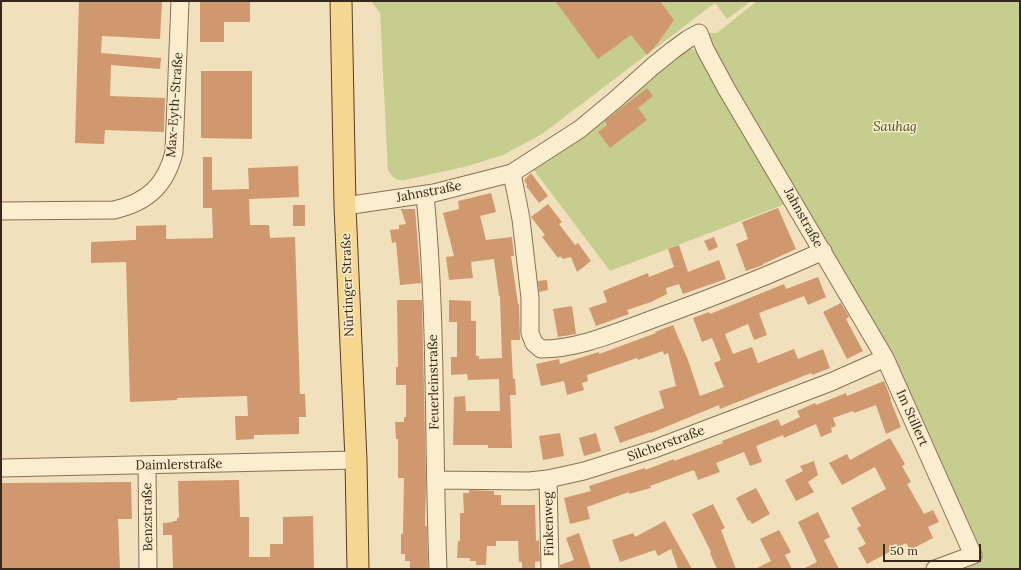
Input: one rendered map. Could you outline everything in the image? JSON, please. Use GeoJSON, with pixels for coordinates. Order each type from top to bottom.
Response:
{"type":"FeatureCollection","features":[{"type":"Feature","properties":{"kind":"main road","name":"Nürtinger Straße"},"geometry":{"type":"LineString","coordinates":[[341,1],[345,206],[356,460],[358,569]]}},
{"type":"Feature","properties":{"kind":"street","name":"Max-Eyth-Straße"},"geometry":{"type":"LineString","coordinates":[[1,211],[114,210],[128,207],[140,200],[154,190],[163,180],[170,166],[174,152],[180,1]]}},
{"type":"Feature","properties":{"kind":"street","name":"Jahnstraße"},"geometry":{"type":"LineString","coordinates":[[345,206],[425,195],[512,173],[580,129],[668,54],[688,39],[699,33],[705,49],[723,82],[823,252],[749,284],[605,337],[555,349],[541,349],[534,343],[530,334],[530,298],[526,262],[521,219],[512,173]]}},
{"type":"Feature","properties":{"kind":"street","name":"Feuerleinstraße"},"geometry":{"type":"LineString","coordinates":[[425,195],[429,233],[433,319],[438,569]]}},
{"type":"Feature","properties":{"kind":"street","name":"Im Stillert"},"geometry":{"type":"LineString","coordinates":[[823,252],[885,358],[973,555],[936,569]]}},
{"type":"Feature","properties":{"kind":"street","name":"Silcherstraße"},"geometry":{"type":"LineString","coordinates":[[437,480],[529,481],[548,479],[584,471],[654,449],[810,390],[885,358]]}},
{"type":"Feature","properties":{"kind":"street","name":"Daimlerstraße"},"geometry":{"type":"LineString","coordinates":[[1,468],[356,460]]}},
{"type":"Feature","properties":{"kind":"street","name":"Benzstraße"},"geometry":{"type":"LineString","coordinates":[[147,465],[148,569]]}},
{"type":"Feature","properties":{"kind":"street","name":"Finkenweg"},"geometry":{"type":"LineString","coordinates":[[548,479],[550,569]]}},
{"type":"Feature","properties":{"kind":"green space"},"geometry":{"type":"Polygon","coordinates":[[[371,1],[752,1],[727,19],[715,3],[542,134],[503,155],[468,166],[400,180],[392,176],[388,171],[380,13],[371,1]]]}},
{"type":"Feature","properties":{"kind":"green space","name":"Sauhag"},"geometry":{"type":"Polygon","coordinates":[[[757,1],[1020,1],[1020,569],[935,569],[972,555],[908,408],[699,33],[717,33],[757,1]]]}},
{"type":"Feature","properties":{"kind":"green space"},"geometry":{"type":"Polygon","coordinates":[[[687,48],[700,54],[788,203],[610,271],[533,169],[554,157],[591,129],[660,68],[687,48]]]}},
{"type":"Feature","properties":{"kind":"building"},"geometry":{"type":"Polygon","coordinates":[[[79,1],[162,1],[160,39],[102,36],[101,53],[161,58],[160,69],[111,65],[110,96],[165,98],[164,132],[105,130],[104,144],[75,143],[79,1]]]}},
{"type":"Feature","properties":{"kind":"building"},"geometry":{"type":"Polygon","coordinates":[[[200,1],[250,1],[250,22],[224,22],[224,42],[200,42],[200,1]]]}},
{"type":"Feature","properties":{"kind":"building"},"geometry":{"type":"Polygon","coordinates":[[[555,1],[660,1],[674,20],[658,43],[647,55],[631,35],[598,59],[555,1]]]}},
{"type":"Feature","properties":{"kind":"building"},"geometry":{"type":"Polygon","coordinates":[[[201,71],[252,71],[252,139],[201,138],[201,71]]]}},
{"type":"Feature","properties":{"kind":"building"},"geometry":{"type":"Polygon","coordinates":[[[647,88],[653,96],[638,108],[647,120],[610,148],[598,132],[607,125],[605,121],[647,88]]]}},
{"type":"Feature","properties":{"kind":"building"},"geometry":{"type":"Polygon","coordinates":[[[203,157],[212,157],[212,190],[249,189],[248,168],[298,166],[299,197],[249,199],[250,225],[269,225],[270,238],[295,237],[300,394],[305,394],[306,417],[299,417],[299,434],[254,435],[254,439],[236,440],[235,416],[248,416],[247,396],[177,398],[177,400],[130,402],[126,262],[91,263],[91,242],[136,240],[136,226],[166,225],[166,239],[213,238],[212,208],[203,208],[203,157]]]}},
{"type":"Feature","properties":{"kind":"building"},"geometry":{"type":"Polygon","coordinates":[[[531,173],[548,196],[539,203],[526,186],[527,185],[524,180],[531,173]]]}},
{"type":"Feature","properties":{"kind":"building"},"geometry":{"type":"Polygon","coordinates":[[[491,193],[496,212],[480,216],[486,240],[512,237],[514,256],[511,256],[519,304],[520,340],[511,340],[513,379],[515,379],[516,395],[510,395],[512,448],[488,448],[488,445],[453,445],[454,397],[465,396],[466,411],[500,411],[499,379],[468,380],[467,374],[451,375],[451,357],[457,357],[457,322],[449,322],[449,300],[471,301],[471,321],[476,321],[476,356],[479,356],[479,359],[502,358],[500,296],[494,259],[471,262],[473,278],[449,280],[446,257],[454,256],[443,213],[459,209],[458,201],[491,193]]]}},
{"type":"Feature","properties":{"kind":"building"},"geometry":{"type":"Polygon","coordinates":[[[548,204],[562,222],[559,224],[575,245],[578,243],[591,261],[577,272],[571,257],[563,259],[560,256],[558,258],[542,237],[545,235],[531,217],[548,204]]]}},
{"type":"Feature","properties":{"kind":"building"},"geometry":{"type":"Polygon","coordinates":[[[293,205],[305,205],[305,226],[293,226],[293,205]]]}},
{"type":"Feature","properties":{"kind":"building"},"geometry":{"type":"Polygon","coordinates":[[[778,208],[796,249],[763,265],[746,271],[736,244],[748,239],[742,222],[778,208]]]}},
{"type":"Feature","properties":{"kind":"building"},"geometry":{"type":"Polygon","coordinates":[[[401,209],[415,209],[421,283],[400,285],[396,242],[392,243],[390,230],[399,229],[399,225],[406,224],[401,209]]]}},
{"type":"Feature","properties":{"kind":"building"},"geometry":{"type":"Polygon","coordinates":[[[714,237],[718,247],[709,251],[704,241],[714,237]]]}},
{"type":"Feature","properties":{"kind":"building"},"geometry":{"type":"Polygon","coordinates":[[[679,245],[688,272],[719,260],[726,279],[683,294],[679,284],[666,288],[667,294],[651,302],[627,310],[629,314],[596,326],[589,308],[607,302],[603,291],[648,273],[649,277],[674,267],[668,249],[679,245]]]}},
{"type":"Feature","properties":{"kind":"building"},"geometry":{"type":"Polygon","coordinates":[[[818,277],[826,297],[808,305],[804,296],[759,313],[767,335],[754,340],[748,324],[725,334],[733,354],[752,347],[758,363],[794,349],[798,359],[823,349],[830,368],[812,375],[811,373],[720,409],[719,405],[651,433],[620,443],[614,427],[664,408],[659,391],[676,386],[668,353],[664,355],[663,351],[638,360],[637,358],[587,375],[588,381],[582,383],[584,390],[567,395],[564,381],[541,386],[536,364],[559,359],[560,364],[599,352],[599,354],[656,333],[655,332],[673,325],[688,360],[700,396],[724,387],[714,363],[721,360],[712,338],[702,342],[693,318],[709,312],[710,314],[784,284],[786,289],[818,277]]]}},
{"type":"Feature","properties":{"kind":"building"},"geometry":{"type":"Polygon","coordinates":[[[547,280],[548,290],[539,292],[538,281],[547,280]]]}},
{"type":"Feature","properties":{"kind":"building"},"geometry":{"type":"Polygon","coordinates":[[[397,300],[422,300],[426,484],[425,526],[427,526],[428,569],[410,569],[410,561],[405,561],[405,554],[401,554],[401,534],[403,534],[404,478],[398,478],[398,439],[396,439],[395,422],[404,422],[404,417],[406,417],[406,385],[396,385],[396,367],[398,367],[397,300]]]}},
{"type":"Feature","properties":{"kind":"building"},"geometry":{"type":"Polygon","coordinates":[[[841,303],[849,317],[846,319],[863,351],[847,359],[823,312],[841,303]]]}},
{"type":"Feature","properties":{"kind":"building"},"geometry":{"type":"Polygon","coordinates":[[[572,306],[576,334],[558,337],[553,309],[572,306]]]}},
{"type":"Feature","properties":{"kind":"building"},"geometry":{"type":"Polygon","coordinates":[[[884,381],[901,427],[886,434],[876,405],[854,413],[853,411],[833,418],[836,426],[831,428],[832,432],[821,437],[816,424],[784,438],[783,435],[756,446],[762,462],[750,466],[744,452],[716,463],[720,472],[698,480],[694,470],[650,486],[651,488],[629,494],[629,492],[587,507],[590,519],[570,524],[564,498],[591,491],[589,486],[645,468],[645,470],[674,459],[674,461],[723,443],[722,441],[778,419],[781,426],[800,417],[797,411],[815,403],[816,405],[846,393],[847,396],[884,381]]]}},
{"type":"Feature","properties":{"kind":"building"},"geometry":{"type":"Polygon","coordinates":[[[560,433],[564,456],[543,460],[539,436],[560,433]]]}},
{"type":"Feature","properties":{"kind":"building"},"geometry":{"type":"Polygon","coordinates":[[[596,433],[601,451],[584,456],[579,438],[596,433]]]}},
{"type":"Feature","properties":{"kind":"building"},"geometry":{"type":"Polygon","coordinates":[[[890,438],[905,464],[902,466],[911,482],[907,484],[924,514],[933,510],[939,522],[928,527],[933,538],[910,550],[906,543],[867,564],[858,548],[866,544],[857,528],[861,526],[851,508],[886,489],[875,467],[842,485],[829,463],[847,454],[850,460],[890,438]]]}},
{"type":"Feature","properties":{"kind":"building"},"geometry":{"type":"Polygon","coordinates":[[[814,461],[818,475],[808,482],[814,492],[796,501],[785,480],[803,471],[800,466],[814,461]]]}},
{"type":"Feature","properties":{"kind":"building"},"geometry":{"type":"Polygon","coordinates":[[[239,480],[240,517],[249,517],[249,557],[270,557],[270,544],[283,544],[283,517],[313,516],[314,569],[173,569],[172,535],[163,535],[163,523],[177,521],[177,518],[179,518],[178,481],[239,480]]]}},
{"type":"Feature","properties":{"kind":"building"},"geometry":{"type":"Polygon","coordinates":[[[131,482],[132,519],[118,519],[120,569],[1,569],[1,483],[131,482]]]}},
{"type":"Feature","properties":{"kind":"building"},"geometry":{"type":"Polygon","coordinates":[[[756,488],[770,514],[752,524],[750,520],[748,521],[736,498],[756,488]]]}},
{"type":"Feature","properties":{"kind":"building"},"geometry":{"type":"Polygon","coordinates":[[[469,490],[494,491],[494,495],[501,495],[501,505],[535,505],[536,541],[539,540],[540,561],[535,562],[535,569],[522,569],[522,562],[519,562],[518,541],[496,541],[496,546],[487,546],[486,565],[476,565],[476,561],[470,561],[470,558],[457,558],[458,541],[460,541],[460,513],[464,513],[463,493],[469,493],[469,490]]]}},
{"type":"Feature","properties":{"kind":"building"},"geometry":{"type":"Polygon","coordinates":[[[713,504],[725,528],[721,530],[736,569],[717,569],[710,553],[711,552],[692,514],[713,504]]]}},
{"type":"Feature","properties":{"kind":"building"},"geometry":{"type":"Polygon","coordinates":[[[818,512],[830,537],[824,540],[839,569],[803,569],[817,562],[798,522],[818,512]]]}},
{"type":"Feature","properties":{"kind":"building"},"geometry":{"type":"Polygon","coordinates":[[[665,521],[692,569],[678,569],[671,549],[658,556],[655,550],[620,562],[612,540],[633,533],[635,537],[665,521]]]}},
{"type":"Feature","properties":{"kind":"building"},"geometry":{"type":"Polygon","coordinates":[[[779,530],[791,552],[785,555],[792,569],[755,569],[771,561],[760,539],[779,530]]]}},
{"type":"Feature","properties":{"kind":"building"},"geometry":{"type":"Polygon","coordinates":[[[579,533],[591,569],[560,569],[560,565],[574,560],[566,538],[579,533]]]}}]}
